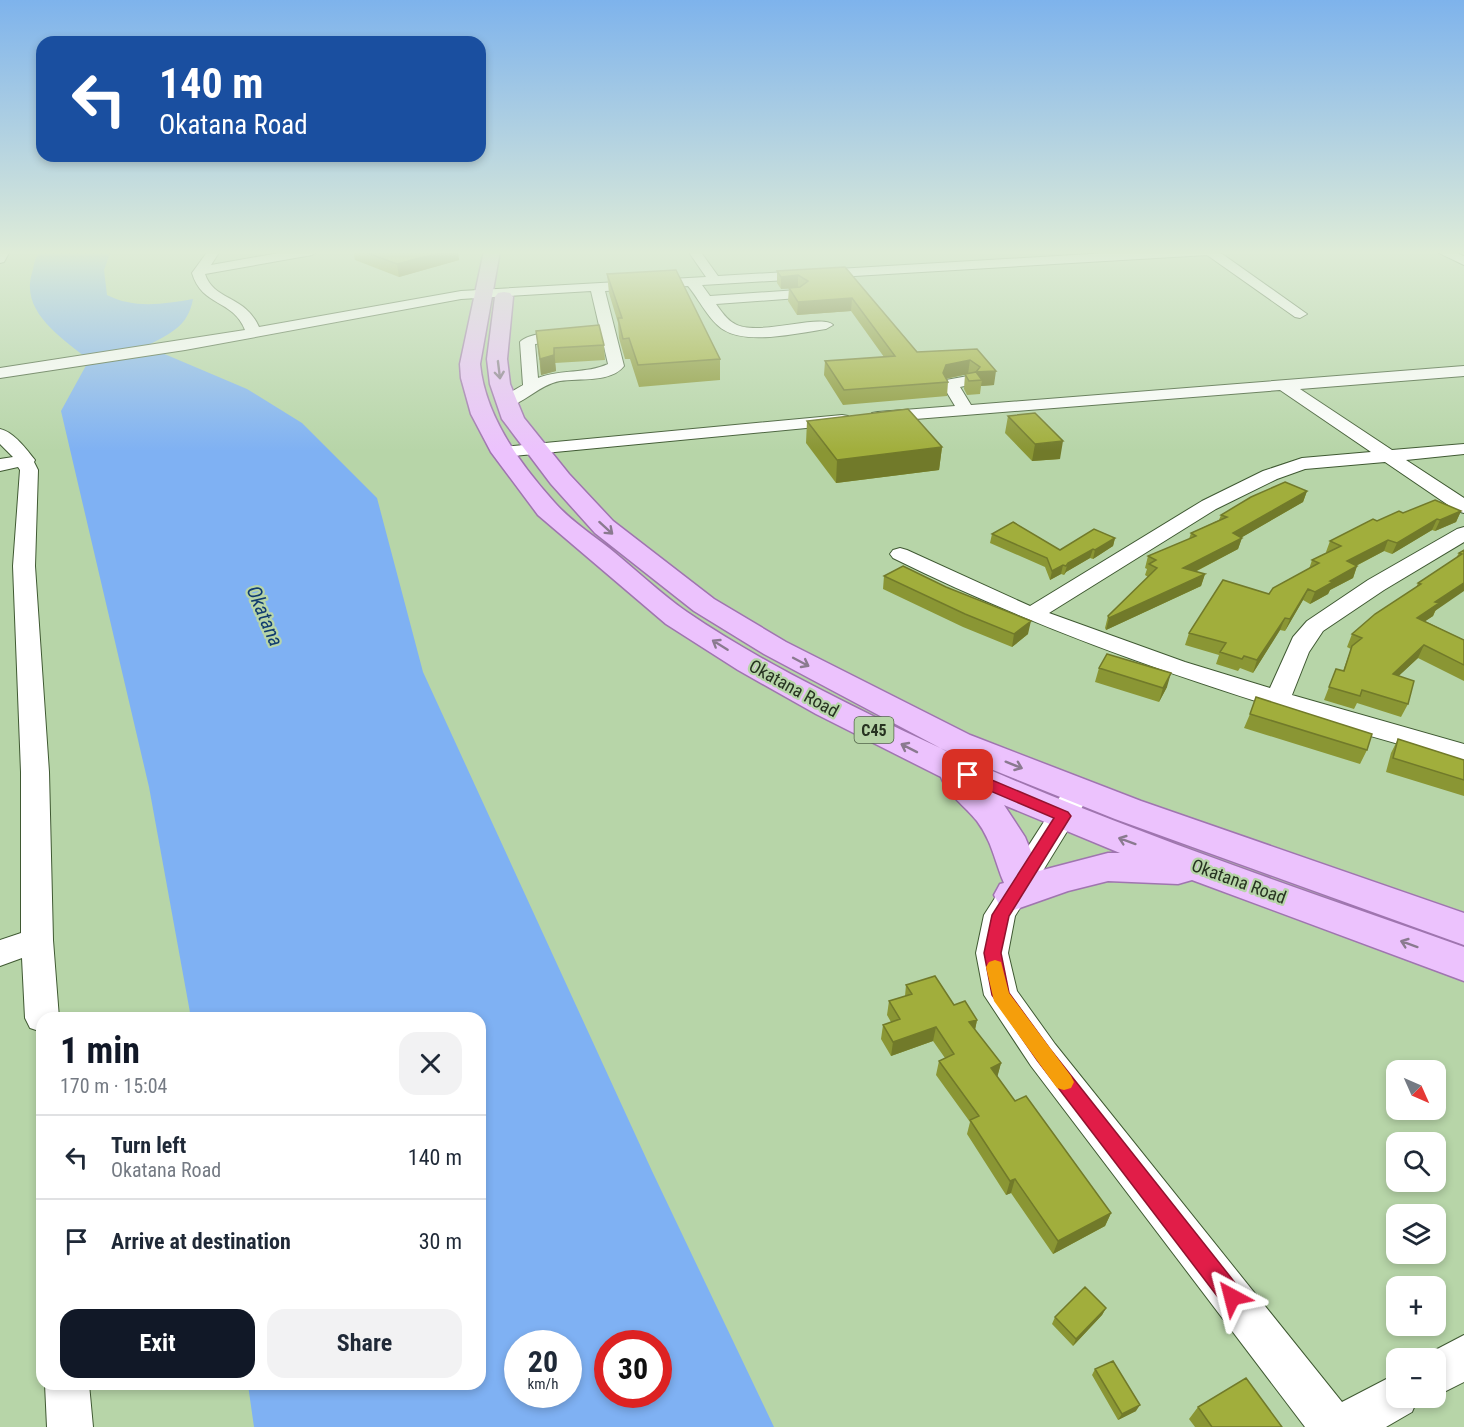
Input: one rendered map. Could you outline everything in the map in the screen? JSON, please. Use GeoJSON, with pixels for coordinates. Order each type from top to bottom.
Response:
{"type":"FeatureCollection","features":[{"type":"Feature","properties":{"kind":"main road","name":"Okatana Road"},"geometry":{"type":"LineString","coordinates":[[486,318],[472,353],[471,378],[482,414],[502,452],[547,510],[676,618],[749,663],[828,707],[946,766],[1071,803],[1464,929]]}},
{"type":"Feature","properties":{"kind":"main road","name":"Okatana Road"},"geometry":{"type":"LineString","coordinates":[[498,318],[497,359],[520,394],[513,419],[535,449],[604,527],[704,605],[785,653],[1071,803],[1216,873],[1464,964]]}},
{"type":"Feature","properties":{"kind":"main road"},"geometry":{"type":"LineString","coordinates":[[946,766],[982,800],[1008,837],[1017,858],[1018,888],[1108,867],[1216,873]]}},
{"type":"Feature","properties":{"kind":"street"},"geometry":{"type":"LineString","coordinates":[[247,318],[254,333]]}},
{"type":"Feature","properties":{"kind":"street"},"geometry":{"type":"LineString","coordinates":[[0,373],[185,345],[334,318]]}},
{"type":"Feature","properties":{"kind":"street"},"geometry":{"type":"LineString","coordinates":[[520,394],[587,383],[607,376],[614,369],[616,366],[596,334],[596,318]]}},
{"type":"Feature","properties":{"kind":"street"},"geometry":{"type":"LineString","coordinates":[[722,318],[729,327],[740,331],[826,325]]}},
{"type":"Feature","properties":{"kind":"street"},"geometry":{"type":"LineString","coordinates":[[498,327],[534,339],[562,342],[596,334]]}},
{"type":"Feature","properties":{"kind":"street"},"geometry":{"type":"LineString","coordinates":[[520,394],[527,342],[534,339]]}},
{"type":"Feature","properties":{"kind":"street"},"geometry":{"type":"LineString","coordinates":[[520,394],[569,370],[614,369]]}},
{"type":"Feature","properties":{"kind":"street"},"geometry":{"type":"LineString","coordinates":[[502,452],[671,434],[1464,370]]}},
{"type":"Feature","properties":{"kind":"street"},"geometry":{"type":"LineString","coordinates":[[966,410],[951,386],[952,383],[968,381]]}},
{"type":"Feature","properties":{"kind":"street"},"geometry":{"type":"LineString","coordinates":[[1285,386],[1464,507]]}},
{"type":"Feature","properties":{"kind":"street"},"geometry":{"type":"LineString","coordinates":[[0,434],[26,460],[29,470],[24,566],[35,772],[37,940],[42,1012]]}},
{"type":"Feature","properties":{"kind":"street"},"geometry":{"type":"LineString","coordinates":[[1032,614],[1209,505],[1270,475],[1302,464],[1464,448]]}},
{"type":"Feature","properties":{"kind":"street"},"geometry":{"type":"LineString","coordinates":[[0,465],[26,460]]}},
{"type":"Feature","properties":{"kind":"street"},"geometry":{"type":"LineString","coordinates":[[1278,699],[1297,652],[1305,637],[1316,626],[1376,585],[1464,533]]}},
{"type":"Feature","properties":{"kind":"street"},"geometry":{"type":"LineString","coordinates":[[900,554],[966,586],[1110,646],[1278,699],[1464,753]]}},
{"type":"Feature","properties":{"kind":"street"},"geometry":{"type":"LineString","coordinates":[[1071,803],[1000,915],[992,953],[1001,995],[1043,1055],[1333,1427]]}},
{"type":"Feature","properties":{"kind":"street"},"geometry":{"type":"LineString","coordinates":[[0,953],[37,940]]}},
{"type":"Feature","properties":{"kind":"street"},"geometry":{"type":"LineString","coordinates":[[1446,1368],[1464,1357]]}},
{"type":"Feature","properties":{"kind":"street"},"geometry":{"type":"LineString","coordinates":[[67,1390],[70,1427]]}},
{"type":"Feature","properties":{"kind":"street"},"geometry":{"type":"LineString","coordinates":[[1342,1427],[1386,1402]]}},
{"type":"Feature","properties":{"kind":"water","name":"Okatana"},"geometry":{"type":"Polygon","coordinates":[[[42,318],[186,318],[171,333],[149,345],[155,350],[247,389],[302,423],[377,498],[423,672],[652,1171],[774,1427],[254,1427],[249,1390],[486,1390],[486,1012],[190,1012],[149,787],[61,411],[89,360],[56,333],[42,318]]]}},
{"type":"Feature","properties":{"kind":"building"},"geometry":{"type":"Polygon","coordinates":[[[618,318],[700,318],[720,359],[638,365],[629,338],[623,339],[618,318]]]}},
{"type":"Feature","properties":{"kind":"building"},"geometry":{"type":"Polygon","coordinates":[[[867,318],[888,318],[917,352],[977,349],[996,371],[976,372],[980,367],[970,360],[946,365],[943,373],[948,382],[844,390],[825,361],[895,356],[867,318]]]}},
{"type":"Feature","properties":{"kind":"building"},"geometry":{"type":"Polygon","coordinates":[[[599,325],[604,345],[554,348],[554,355],[540,359],[536,331],[599,325]]]}},
{"type":"Feature","properties":{"kind":"building"},"geometry":{"type":"Polygon","coordinates":[[[976,372],[982,380],[969,381],[965,374],[976,372]]]}},
{"type":"Feature","properties":{"kind":"building"},"geometry":{"type":"Polygon","coordinates":[[[908,409],[942,447],[837,460],[807,421],[908,409]]]}},
{"type":"Feature","properties":{"kind":"building"},"geometry":{"type":"Polygon","coordinates":[[[1035,413],[1063,441],[1035,444],[1008,416],[1035,413]]]}},
{"type":"Feature","properties":{"kind":"building"},"geometry":{"type":"Polygon","coordinates":[[[1285,482],[1307,491],[1233,533],[1242,538],[1183,568],[1205,574],[1109,618],[1108,616],[1157,568],[1149,564],[1156,560],[1148,556],[1196,536],[1191,533],[1227,517],[1221,515],[1251,497],[1285,482]]]}},
{"type":"Feature","properties":{"kind":"building"},"geometry":{"type":"Polygon","coordinates":[[[1435,500],[1461,511],[1440,520],[1437,519],[1397,543],[1388,540],[1347,561],[1357,566],[1330,581],[1333,582],[1315,592],[1308,589],[1290,619],[1285,618],[1257,660],[1244,656],[1242,659],[1220,652],[1226,643],[1189,633],[1223,580],[1269,594],[1273,588],[1319,563],[1312,560],[1341,546],[1330,541],[1373,519],[1377,521],[1399,511],[1403,513],[1435,500]]]}},
{"type":"Feature","properties":{"kind":"building"},"geometry":{"type":"Polygon","coordinates":[[[1013,522],[1060,550],[1094,529],[1115,538],[1066,566],[1063,565],[1052,571],[1047,558],[992,534],[1013,522]]]}},
{"type":"Feature","properties":{"kind":"building"},"geometry":{"type":"Polygon","coordinates":[[[1464,550],[1464,583],[1435,602],[1439,603],[1417,618],[1464,640],[1464,665],[1424,645],[1393,674],[1414,681],[1408,704],[1362,690],[1360,696],[1329,687],[1336,669],[1344,671],[1352,646],[1362,638],[1352,634],[1375,614],[1421,584],[1418,583],[1462,554],[1459,553],[1464,550]]]}},
{"type":"Feature","properties":{"kind":"building"},"geometry":{"type":"Polygon","coordinates":[[[903,566],[946,587],[1031,621],[1014,634],[884,576],[903,566]]]}},
{"type":"Feature","properties":{"kind":"building"},"geometry":{"type":"Polygon","coordinates":[[[1107,654],[1171,673],[1163,688],[1099,668],[1107,654]]]}},
{"type":"Feature","properties":{"kind":"building"},"geometry":{"type":"Polygon","coordinates":[[[1256,697],[1372,734],[1367,750],[1250,714],[1256,697]]]}},
{"type":"Feature","properties":{"kind":"building"},"geometry":{"type":"Polygon","coordinates":[[[1398,739],[1464,760],[1464,780],[1393,758],[1398,739]]]}},
{"type":"Feature","properties":{"kind":"building"},"geometry":{"type":"Polygon","coordinates":[[[935,976],[954,1005],[965,1001],[977,1020],[969,1022],[1001,1063],[991,1068],[1015,1101],[1026,1096],[1111,1213],[1058,1241],[1015,1179],[1010,1181],[970,1120],[979,1116],[939,1061],[954,1054],[936,1027],[893,1042],[883,1025],[900,1019],[889,1001],[912,994],[906,985],[935,976]]]}},
{"type":"Feature","properties":{"kind":"building"},"geometry":{"type":"Polygon","coordinates":[[[1085,1287],[1106,1308],[1076,1339],[1055,1317],[1085,1287]]]}},
{"type":"Feature","properties":{"kind":"building"},"geometry":{"type":"Polygon","coordinates":[[[1113,1361],[1140,1405],[1122,1414],[1095,1369],[1113,1361]]]}},
{"type":"Feature","properties":{"kind":"building"},"geometry":{"type":"Polygon","coordinates":[[[1246,1378],[1282,1427],[1212,1427],[1198,1407],[1246,1378]]]}},
{"type":"Feature","properties":{"kind":"slow traffic"},"geometry":{"type":"LineString","coordinates":[[995,967],[1001,995],[1064,1082]]}},
{"type":"Feature","properties":{"kind":"route"},"geometry":{"type":"LineString","coordinates":[[968,775],[1063,816],[1000,915],[992,953],[1001,995],[1043,1055],[1232,1297]]}}]}
